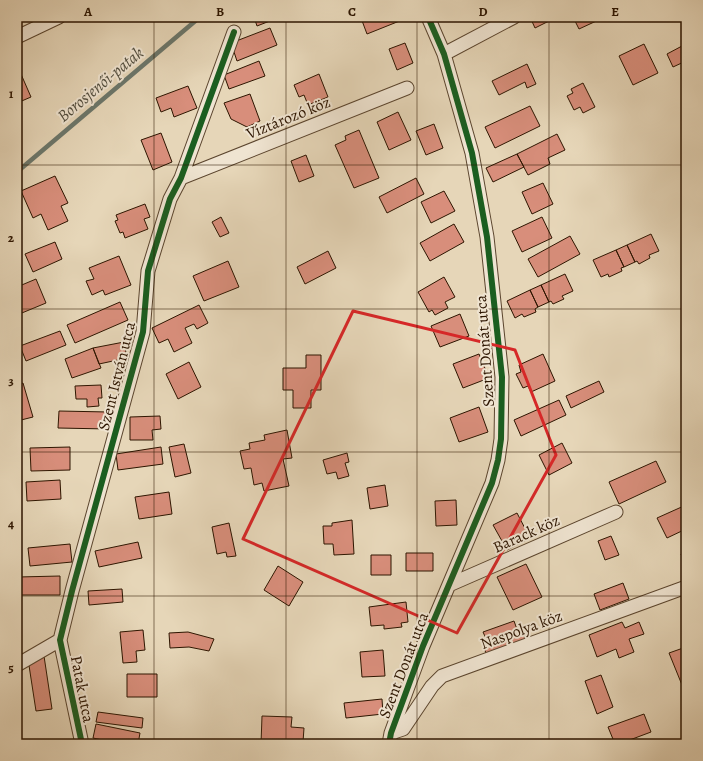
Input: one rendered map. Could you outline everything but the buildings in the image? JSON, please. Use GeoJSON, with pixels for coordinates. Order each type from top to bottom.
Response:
{"type":"FeatureCollection","features":[{"type":"Feature","properties":{"kind":"street"},"geometry":{"type":"LineString","coordinates":[[17,37],[59,17]]}},
{"type":"Feature","properties":{"kind":"street","name":"Szent Donát utca"},"geometry":{"type":"LineString","coordinates":[[390,738],[423,646],[492,483],[498,460],[500,440],[502,385],[486,229],[472,153],[444,54],[428,17]]}},
{"type":"Feature","properties":{"kind":"street"},"geometry":{"type":"LineString","coordinates":[[444,54],[514,17]]}},
{"type":"Feature","properties":{"kind":"street","name":"Szent István utca"},"geometry":{"type":"LineString","coordinates":[[60,640],[143,332],[148,271],[170,199],[181,178],[234,32]]}},
{"type":"Feature","properties":{"kind":"street","name":"Víztározó köz"},"geometry":{"type":"LineString","coordinates":[[181,178],[407,88]]}},
{"type":"Feature","properties":{"kind":"street","name":"Barack köz"},"geometry":{"type":"LineString","coordinates":[[449,585],[616,512]]}},
{"type":"Feature","properties":{"kind":"street","name":"Naspolya köz"},"geometry":{"type":"LineString","coordinates":[[390,738],[403,729],[432,686],[442,676],[686,587]]}},
{"type":"Feature","properties":{"kind":"street"},"geometry":{"type":"LineString","coordinates":[[17,665],[60,640]]}},
{"type":"Feature","properties":{"kind":"street","name":"Patak utca"},"geometry":{"type":"LineString","coordinates":[[60,640],[82,744]]}},
{"type":"Feature","properties":{"kind":"highlighted area"},"geometry":{"type":"Polygon","coordinates":[[[353,311],[515,350],[556,455],[457,633],[243,539],[353,311]]]}},
{"type":"Feature","properties":{"kind":"waterway","name":"Borosjenői-patak"},"geometry":{"type":"LineString","coordinates":[[17,172],[200,17]]}},
{"type":"Feature","properties":{"kind":"cycle path"},"geometry":{"type":"LineString","coordinates":[[389,744],[391,733],[423,646],[492,483],[498,460],[501,439],[502,377],[487,237],[472,153],[444,54],[428,17]]}},
{"type":"Feature","properties":{"kind":"cycle path"},"geometry":{"type":"LineString","coordinates":[[82,744],[60,640],[143,332],[148,271],[170,199],[181,178],[234,32]]}}]}
